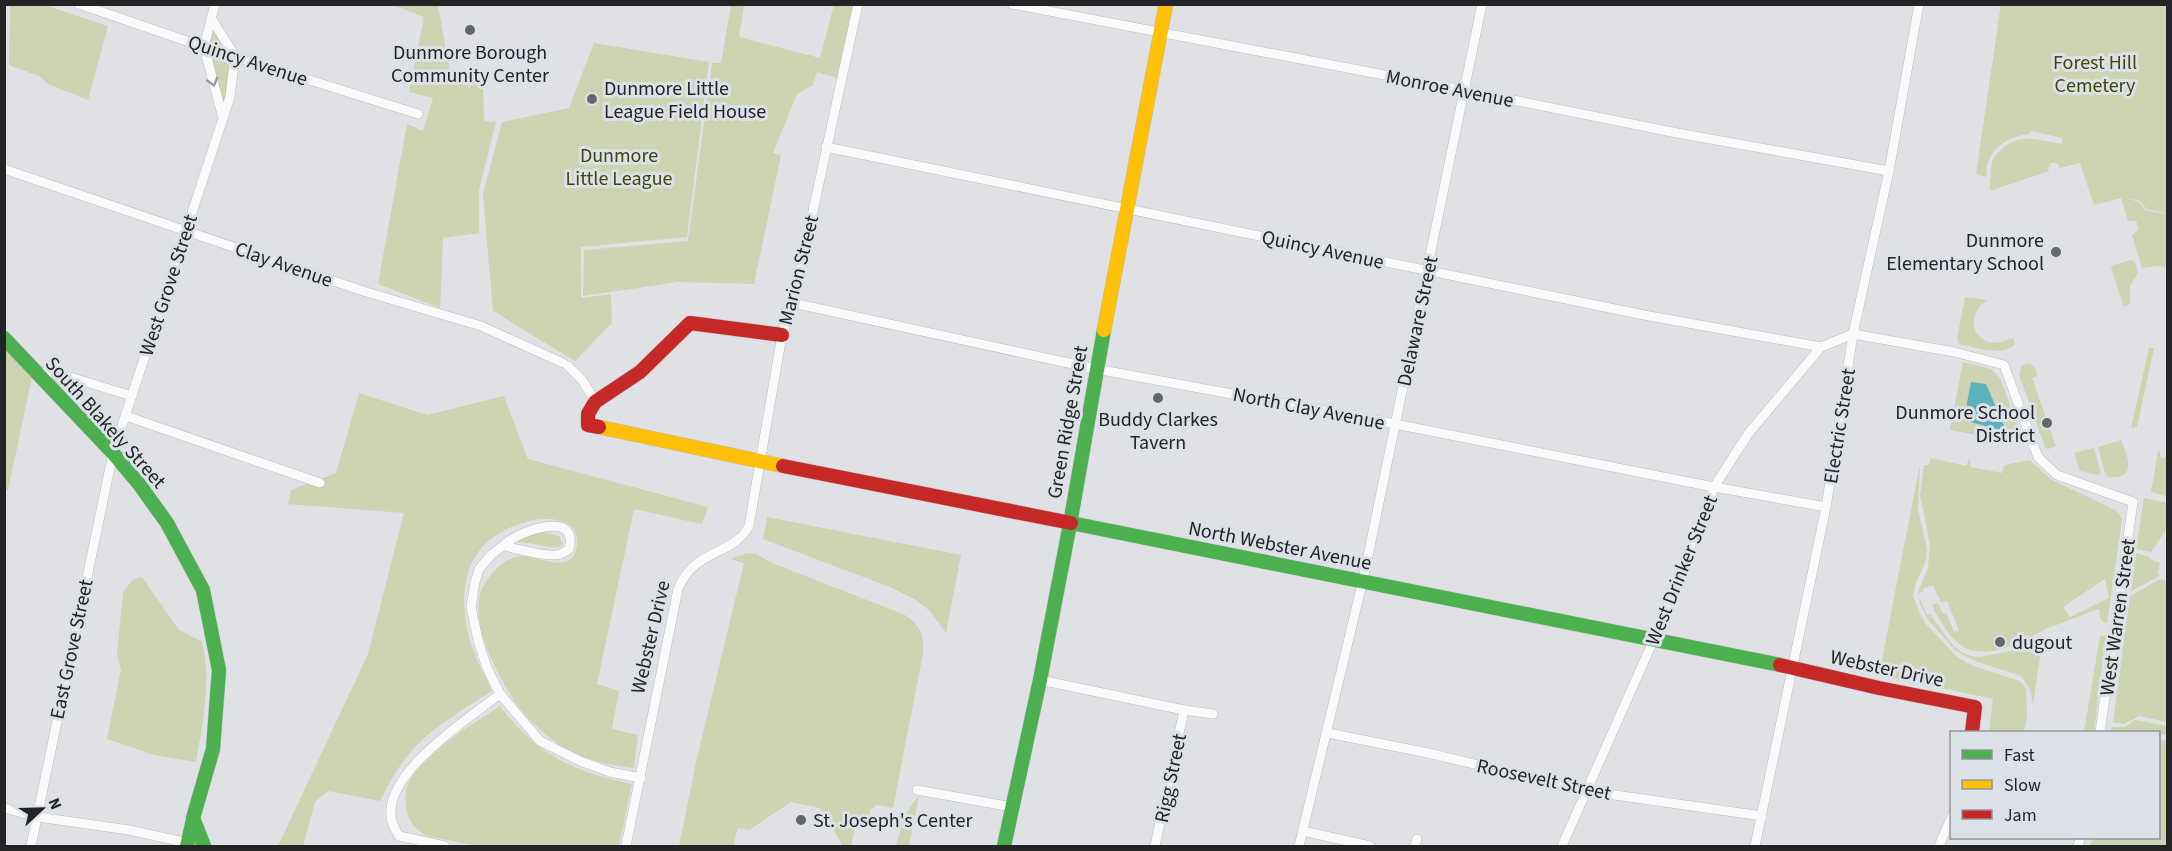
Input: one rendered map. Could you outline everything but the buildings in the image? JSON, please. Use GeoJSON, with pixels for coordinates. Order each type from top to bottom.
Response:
{"type":"FeatureCollection","features":[{"type":"Feature","properties":{"kind":"street","name":"Quincy Avenue"},"geometry":{"type":"LineString","coordinates":[[79,4],[204,47],[418,114]]}},
{"type":"Feature","properties":{"kind":"street"},"geometry":{"type":"LineString","coordinates":[[215,4],[204,47],[223,118]]}},
{"type":"Feature","properties":{"kind":"street","name":"Marion Street"},"geometry":{"type":"LineString","coordinates":[[743,536],[749,526],[782,335],[793,303],[858,4]]}},
{"type":"Feature","properties":{"kind":"street","name":"Monroe Avenue"},"geometry":{"type":"LineString","coordinates":[[1012,4],[1677,133],[1889,171]]}},
{"type":"Feature","properties":{"kind":"street","name":"Green Ridge Street"},"geometry":{"type":"LineString","coordinates":[[1004,846],[1040,680],[1070,524],[1096,369],[1167,4]]}},
{"type":"Feature","properties":{"kind":"street","name":"Delaware Street"},"geometry":{"type":"LineString","coordinates":[[1299,846],[1328,734],[1363,580],[1482,4]]}},
{"type":"Feature","properties":{"kind":"street","name":"Electric Street"},"geometry":{"type":"LineString","coordinates":[[1755,846],[1826,507],[1853,334],[1889,171],[1919,4]]}},
{"type":"Feature","properties":{"kind":"street"},"geometry":{"type":"LineString","coordinates":[[211,18],[235,56]]}},
{"type":"Feature","properties":{"kind":"street","name":"West Grove Street"},"geometry":{"type":"LineString","coordinates":[[113,453],[230,97],[235,56]]}},
{"type":"Feature","properties":{"kind":"street","name":"Quincy Avenue"},"geometry":{"type":"LineString","coordinates":[[826,147],[1644,315],[1821,347]]}},
{"type":"Feature","properties":{"kind":"street","name":"Clay Avenue"},"geometry":{"type":"LineString","coordinates":[[4,169],[363,291],[481,326],[565,364],[582,380],[596,402]]}},
{"type":"Feature","properties":{"kind":"street","name":"North Clay Avenue"},"geometry":{"type":"LineString","coordinates":[[793,303],[1096,369],[1826,507]]}},
{"type":"Feature","properties":{"kind":"street"},"geometry":{"type":"LineString","coordinates":[[761,462],[592,427],[586,420],[589,409],[596,402],[644,369],[690,324],[782,335]]}},
{"type":"Feature","properties":{"kind":"street","name":"West Drinker Street"},"geometry":{"type":"LineString","coordinates":[[1562,846],[1654,639],[1714,487],[1748,434],[1821,347],[1853,334]]}},
{"type":"Feature","properties":{"kind":"street","name":"West Warren Street"},"geometry":{"type":"LineString","coordinates":[[1853,334],[1954,352],[2004,365],[2038,457],[2057,475],[2133,502],[2100,731]]}},
{"type":"Feature","properties":{"kind":"street","name":"South Blakely Street"},"geometry":{"type":"LineString","coordinates":[[4,338],[113,453],[166,523],[203,590],[219,670],[213,748],[187,845]]}},
{"type":"Feature","properties":{"kind":"street"},"geometry":{"type":"LineString","coordinates":[[36,372],[60,374],[132,396]]}},
{"type":"Feature","properties":{"kind":"street"},"geometry":{"type":"LineString","coordinates":[[126,416],[320,483]]}},
{"type":"Feature","properties":{"kind":"street","name":"East Grove Street"},"geometry":{"type":"LineString","coordinates":[[31,846],[113,453]]}},
{"type":"Feature","properties":{"kind":"street","name":"North Webster Avenue"},"geometry":{"type":"LineString","coordinates":[[761,462],[1791,667]]}},
{"type":"Feature","properties":{"kind":"street"},"geometry":{"type":"LineString","coordinates":[[504,545],[514,550],[531,550],[554,556],[569,549],[571,543],[569,536],[558,526],[544,526],[512,537],[479,569],[471,607],[484,658],[500,694],[540,741],[580,761],[610,772],[641,778]]}},
{"type":"Feature","properties":{"kind":"street","name":"Webster Drive"},"geometry":{"type":"LineString","coordinates":[[626,846],[682,577],[699,561],[743,536]]}},
{"type":"Feature","properties":{"kind":"street","name":"Webster Drive"},"geometry":{"type":"LineString","coordinates":[[1791,667],[1879,688],[1976,706],[1972,731]]}},
{"type":"Feature","properties":{"kind":"street"},"geometry":{"type":"LineString","coordinates":[[1040,680],[1212,714]]}},
{"type":"Feature","properties":{"kind":"street"},"geometry":{"type":"LineString","coordinates":[[445,846],[399,836],[390,812],[399,783],[439,739],[500,694]]}},
{"type":"Feature","properties":{"kind":"street","name":"Rigg Street"},"geometry":{"type":"LineString","coordinates":[[1155,846],[1184,710]]}},
{"type":"Feature","properties":{"kind":"street","name":"Roosevelt Street"},"geometry":{"type":"LineString","coordinates":[[1328,734],[1428,753],[1587,791],[1762,816]]}},
{"type":"Feature","properties":{"kind":"street"},"geometry":{"type":"LineString","coordinates":[[917,789],[1012,807]]}},
{"type":"Feature","properties":{"kind":"street"},"geometry":{"type":"LineString","coordinates":[[4,808],[38,817],[129,830],[187,845]]}},
{"type":"Feature","properties":{"kind":"street"},"geometry":{"type":"LineString","coordinates":[[193,818],[204,846]]}},
{"type":"Feature","properties":{"kind":"street"},"geometry":{"type":"LineString","coordinates":[[1939,846],[1950,821]]}},
{"type":"Feature","properties":{"kind":"street"},"geometry":{"type":"LineString","coordinates":[[1303,831],[1370,846]]}},
{"type":"Feature","properties":{"kind":"green space","name":"Forest Hill Cemetery"},"geometry":{"type":"Polygon","coordinates":[[[2001,4],[2167,5],[2167,213],[2146,209],[2141,201],[2126,198],[2139,202],[2145,210],[2167,214],[2167,268],[2159,266],[2142,268],[2132,235],[2138,230],[2137,223],[2128,221],[2121,198],[2094,205],[2080,163],[2060,168],[2057,163],[2051,163],[2049,171],[1990,191],[1992,162],[2003,148],[2017,140],[2024,139],[2062,144],[2062,138],[2031,131],[2030,134],[2010,139],[1999,146],[1991,156],[1987,165],[1986,177],[1976,174],[2001,4]]]}},
{"type":"Feature","properties":{"kind":"green space"},"geometry":{"type":"Polygon","coordinates":[[[10,5],[44,5],[108,26],[88,100],[48,84],[39,76],[9,65],[10,5]]]}},
{"type":"Feature","properties":{"kind":"green space"},"geometry":{"type":"Polygon","coordinates":[[[393,5],[438,5],[452,83],[483,84],[484,121],[496,122],[479,190],[479,233],[443,238],[440,308],[378,284],[407,124],[423,131],[433,98],[409,92],[424,17],[393,5]]]}},
{"type":"Feature","properties":{"kind":"green space"},"geometry":{"type":"Polygon","coordinates":[[[731,5],[744,5],[739,37],[820,58],[834,5],[855,5],[837,78],[817,72],[813,85],[797,94],[773,153],[781,155],[754,284],[678,282],[583,296],[584,250],[688,241],[712,63],[721,63],[731,5]]]}},
{"type":"Feature","properties":{"kind":"green space"},"geometry":{"type":"Polygon","coordinates":[[[211,18],[235,56],[223,118],[204,47],[211,18]]]}},
{"type":"Feature","properties":{"kind":"green space","name":"Dunmore Little League"},"geometry":{"type":"Polygon","coordinates":[[[594,43],[709,62],[687,237],[581,247],[581,298],[611,294],[612,323],[575,361],[493,311],[483,194],[502,122],[569,108],[594,43]]]}},
{"type":"Feature","properties":{"kind":"green space"},"geometry":{"type":"Polygon","coordinates":[[[2132,260],[2135,262],[2138,273],[2130,286],[2130,304],[2124,307],[2111,268],[2113,265],[2132,260]]]}},
{"type":"Feature","properties":{"kind":"green space"},"geometry":{"type":"Polygon","coordinates":[[[1965,297],[1988,300],[1982,304],[1975,315],[1975,328],[1982,339],[1995,343],[2013,338],[2015,345],[1996,351],[1959,344],[1957,339],[1965,297]]]}},
{"type":"Feature","properties":{"kind":"green space"},"geometry":{"type":"Polygon","coordinates":[[[4,348],[32,377],[8,490],[4,490],[4,348]]]}},
{"type":"Feature","properties":{"kind":"green space"},"geometry":{"type":"Polygon","coordinates":[[[2149,348],[2154,348],[2137,427],[2131,428],[2149,348]]]}},
{"type":"Feature","properties":{"kind":"green space"},"geometry":{"type":"Polygon","coordinates":[[[1963,362],[1991,369],[2000,378],[2022,438],[2003,440],[1950,430],[1963,362]]]}},
{"type":"Feature","properties":{"kind":"green space"},"geometry":{"type":"Polygon","coordinates":[[[2025,364],[2032,365],[2038,375],[2032,378],[2056,446],[2048,449],[2045,447],[2019,375],[2021,367],[2025,364]]]}},
{"type":"Feature","properties":{"kind":"green space"},"geometry":{"type":"Polygon","coordinates":[[[359,393],[427,415],[504,396],[528,459],[708,507],[702,524],[634,509],[597,684],[619,691],[612,729],[638,735],[634,768],[586,758],[568,750],[544,733],[524,714],[512,697],[487,648],[481,630],[479,597],[494,571],[506,561],[523,556],[550,562],[566,562],[572,558],[576,550],[576,535],[573,528],[565,522],[534,520],[514,526],[485,544],[475,557],[468,572],[464,607],[467,628],[474,652],[492,691],[442,723],[424,738],[400,765],[380,801],[328,791],[315,802],[303,846],[278,846],[368,654],[404,513],[288,504],[291,490],[336,473],[359,393]]]}},
{"type":"Feature","properties":{"kind":"green space"},"geometry":{"type":"Polygon","coordinates":[[[2121,440],[2128,460],[2127,471],[2124,475],[2108,477],[2105,474],[2098,447],[2121,440]]]}},
{"type":"Feature","properties":{"kind":"green space"},"geometry":{"type":"Polygon","coordinates":[[[2094,448],[2101,472],[2098,475],[2080,471],[2074,453],[2094,448]]]}},
{"type":"Feature","properties":{"kind":"green space"},"geometry":{"type":"Polygon","coordinates":[[[2160,451],[2160,457],[2167,458],[2167,496],[2151,492],[2160,451]]]}},
{"type":"Feature","properties":{"kind":"green space"},"geometry":{"type":"Polygon","coordinates":[[[1970,457],[1970,467],[2002,473],[2004,465],[2030,460],[2052,480],[2117,511],[2122,519],[2107,624],[2100,619],[2099,609],[2003,648],[1985,652],[1976,651],[1968,649],[1955,640],[1939,619],[1932,605],[1938,603],[1942,612],[1947,615],[1954,632],[1959,630],[1947,601],[1941,603],[1933,585],[1923,589],[1924,591],[1918,594],[1928,568],[1930,544],[1920,495],[1924,465],[1929,465],[1930,458],[1966,466],[1970,457]],[[2105,579],[2063,607],[2070,617],[2109,598],[2105,579]]]}},
{"type":"Feature","properties":{"kind":"green space"},"geometry":{"type":"Polygon","coordinates":[[[1920,464],[1918,509],[1927,549],[1926,560],[1913,595],[1920,614],[1926,624],[1957,657],[1973,666],[2020,681],[2026,688],[2027,717],[2024,731],[1989,731],[1993,699],[1879,675],[1920,464]]]}},
{"type":"Feature","properties":{"kind":"green space"},"geometry":{"type":"Polygon","coordinates":[[[2144,498],[2167,503],[2165,531],[2151,552],[2136,549],[2144,498]]]}},
{"type":"Feature","properties":{"kind":"green space"},"geometry":{"type":"Polygon","coordinates":[[[767,517],[961,555],[946,633],[930,611],[916,600],[890,587],[763,539],[767,517]]]}},
{"type":"Feature","properties":{"kind":"green space"},"geometry":{"type":"Polygon","coordinates":[[[542,532],[559,536],[563,544],[560,547],[552,547],[517,540],[542,532]]]}},
{"type":"Feature","properties":{"kind":"green space"},"geometry":{"type":"Polygon","coordinates":[[[747,553],[756,554],[772,563],[903,614],[913,621],[922,635],[923,653],[893,808],[877,805],[870,810],[869,819],[858,817],[851,846],[843,846],[820,808],[791,802],[749,830],[738,828],[733,846],[679,846],[697,758],[744,563],[731,559],[747,553]]]}},
{"type":"Feature","properties":{"kind":"green space"},"geometry":{"type":"Polygon","coordinates":[[[2136,553],[2160,563],[2158,574],[2160,576],[2131,591],[2136,553]]]}},
{"type":"Feature","properties":{"kind":"green space"},"geometry":{"type":"Polygon","coordinates":[[[142,577],[179,630],[201,641],[206,669],[206,685],[196,762],[154,755],[107,739],[121,670],[117,654],[123,593],[133,579],[142,577]]]}},
{"type":"Feature","properties":{"kind":"green space"},"geometry":{"type":"Polygon","coordinates":[[[2160,579],[2167,581],[2167,722],[2139,716],[2124,724],[2113,722],[2130,596],[2160,579]]]}},
{"type":"Feature","properties":{"kind":"green space"},"geometry":{"type":"Polygon","coordinates":[[[1919,595],[1927,615],[1930,614],[1952,644],[1961,652],[1971,656],[1980,657],[2016,650],[2043,638],[2033,704],[2030,689],[2021,676],[1975,661],[1956,651],[1928,620],[1919,595]]]}},
{"type":"Feature","properties":{"kind":"green space"},"geometry":{"type":"Polygon","coordinates":[[[2106,635],[2094,731],[2084,731],[2100,636],[2106,635]]]}},
{"type":"Feature","properties":{"kind":"green space"},"geometry":{"type":"Polygon","coordinates":[[[500,706],[528,737],[557,758],[573,767],[632,784],[619,846],[478,846],[427,836],[413,824],[408,816],[406,804],[406,790],[410,780],[440,748],[500,706]]]}},
{"type":"Feature","properties":{"kind":"green space"},"geometry":{"type":"Polygon","coordinates":[[[2135,720],[2167,726],[2167,735],[2160,734],[2160,731],[2111,731],[2112,727],[2125,727],[2135,720]]]}},
{"type":"Feature","properties":{"kind":"green space"},"geometry":{"type":"Polygon","coordinates":[[[2160,740],[2167,741],[2167,846],[2090,846],[2093,839],[2160,839],[2160,740]]]}},
{"type":"Feature","properties":{"kind":"green space"},"geometry":{"type":"Polygon","coordinates":[[[919,796],[909,846],[896,846],[907,813],[919,796]]]}},
{"type":"Feature","properties":{"kind":"water"},"geometry":{"type":"Polygon","coordinates":[[[1971,382],[1986,384],[2004,426],[2000,430],[1967,421],[1967,403],[1971,382]]]}},
{"type":"Feature","properties":{"kind":"traffic: fast"},"geometry":{"type":"LineString","coordinates":[[1004,846],[1040,680],[1104,330]]}},
{"type":"Feature","properties":{"kind":"traffic: fast"},"geometry":{"type":"LineString","coordinates":[[4,338],[113,453],[139,484],[167,523],[203,590],[219,670],[213,749],[193,818],[204,846]]}},
{"type":"Feature","properties":{"kind":"traffic: fast"},"geometry":{"type":"LineString","coordinates":[[1071,523],[1780,665]]}},
{"type":"Feature","properties":{"kind":"traffic: fast"},"geometry":{"type":"LineString","coordinates":[[187,846],[193,820]]}},
{"type":"Feature","properties":{"kind":"traffic: slow"},"geometry":{"type":"LineString","coordinates":[[1104,330],[1166,4]]}},
{"type":"Feature","properties":{"kind":"traffic: slow"},"geometry":{"type":"LineString","coordinates":[[599,427],[783,466]]}},
{"type":"Feature","properties":{"kind":"traffic: jam"},"geometry":{"type":"LineString","coordinates":[[599,427],[588,425],[588,414],[595,402],[640,372],[690,323],[782,335]]}},
{"type":"Feature","properties":{"kind":"traffic: jam"},"geometry":{"type":"LineString","coordinates":[[783,466],[1071,523]]}},
{"type":"Feature","properties":{"kind":"traffic: jam"},"geometry":{"type":"LineString","coordinates":[[1780,665],[1975,707],[1972,731]]}},
{"type":"Feature","properties":{"kind":"place","name":"Dunmore Borough Community Center"},"geometry":{"type":"Point","coordinates":[470,30]}},
{"type":"Feature","properties":{"kind":"place","name":"Dunmore Little League Field House"},"geometry":{"type":"Point","coordinates":[592,99]}},
{"type":"Feature","properties":{"kind":"place","name":"Dunmore Elementary School"},"geometry":{"type":"Point","coordinates":[2056,252]}},
{"type":"Feature","properties":{"kind":"place","name":"Buddy Clarkes Tavern"},"geometry":{"type":"Point","coordinates":[1158,398]}},
{"type":"Feature","properties":{"kind":"place","name":"Dunmore School District"},"geometry":{"type":"Point","coordinates":[2047,423]}},
{"type":"Feature","properties":{"kind":"place","name":"dugout"},"geometry":{"type":"Point","coordinates":[2000,642]}},
{"type":"Feature","properties":{"kind":"place","name":"St. Joseph's Center"},"geometry":{"type":"Point","coordinates":[801,820]}}]}
